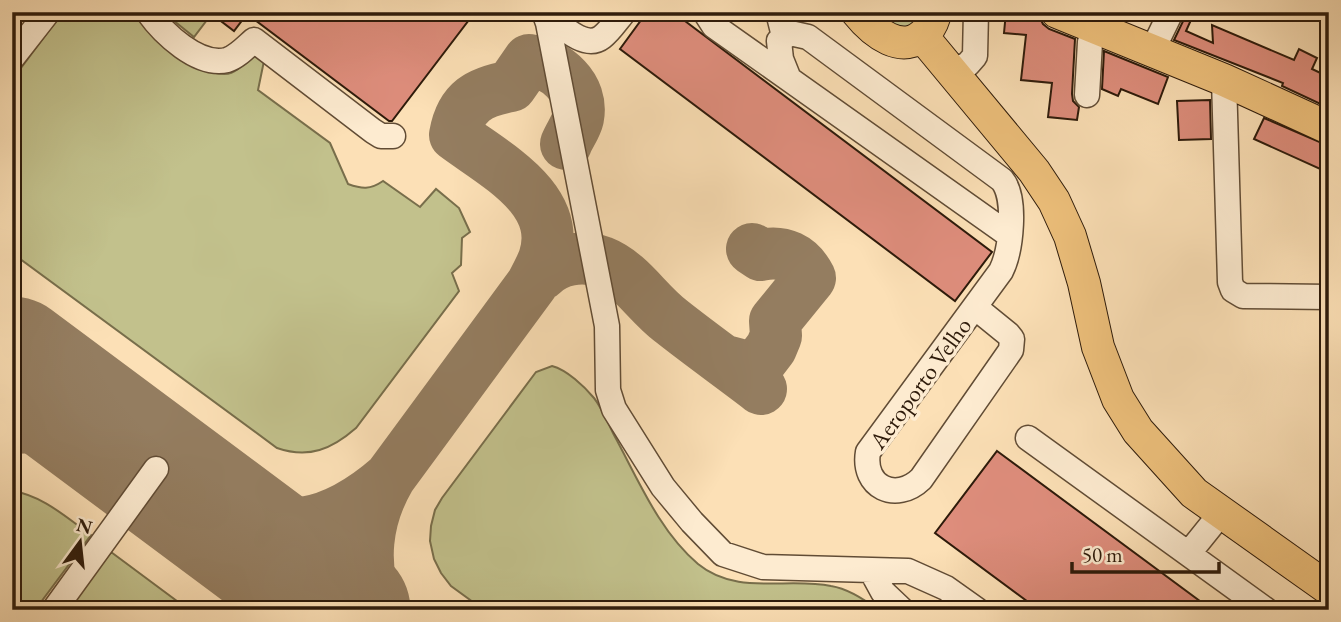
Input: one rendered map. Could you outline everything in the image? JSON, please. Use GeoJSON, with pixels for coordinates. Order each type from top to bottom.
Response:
{"type":"FeatureCollection","features":[{"type":"Feature","properties":{"kind":"main road"},"geometry":{"type":"LineString","coordinates":[[857,12],[866,23],[887,39],[905,43],[928,24],[951,72],[1034,170],[1054,201],[1070,236],[1098,347],[1118,399],[1139,431],[1195,493],[1329,589]]}},
{"type":"Feature","properties":{"kind":"main road"},"geometry":{"type":"LineString","coordinates":[[1057,12],[1224,80],[1329,128]]}},
{"type":"Feature","properties":{"kind":"street"},"geometry":{"type":"LineString","coordinates":[[12,58],[48,12]]}},
{"type":"Feature","properties":{"kind":"street"},"geometry":{"type":"LineString","coordinates":[[148,12],[156,24],[192,53],[210,61],[228,60],[254,40],[373,131],[381,136],[393,136]]}},
{"type":"Feature","properties":{"kind":"street"},"geometry":{"type":"LineString","coordinates":[[544,13],[577,36],[586,41],[594,41],[602,37],[624,12]]}},
{"type":"Feature","properties":{"kind":"street"},"geometry":{"type":"LineString","coordinates":[[705,12],[714,26],[1009,235]]}},
{"type":"Feature","properties":{"kind":"street"},"geometry":{"type":"LineString","coordinates":[[951,72],[968,64],[975,56],[976,12]]}},
{"type":"Feature","properties":{"kind":"street"},"geometry":{"type":"LineString","coordinates":[[1152,51],[1171,12]]}},
{"type":"Feature","properties":{"kind":"street"},"geometry":{"type":"LineString","coordinates":[[544,13],[571,132],[607,326],[608,390],[614,409],[663,487],[723,554],[763,567],[908,572],[946,588],[977,610]]}},
{"type":"Feature","properties":{"kind":"street","name":"Aeroporto Velho"},"geometry":{"type":"LineString","coordinates":[[789,79],[779,49],[781,24],[808,37],[1002,180],[1011,197],[1010,243],[1006,260],[976,307],[868,452],[868,470],[872,479],[887,490],[906,490],[921,479],[1011,350],[1012,339],[1008,334],[976,307]]}},
{"type":"Feature","properties":{"kind":"street"},"geometry":{"type":"LineString","coordinates":[[1087,95],[1090,42],[1095,27]]}},
{"type":"Feature","properties":{"kind":"street"},"geometry":{"type":"LineString","coordinates":[[1224,80],[1230,282],[1233,290],[1243,296],[1329,297]]}},
{"type":"Feature","properties":{"kind":"street"},"geometry":{"type":"LineString","coordinates":[[1028,438],[1266,610]]}},
{"type":"Feature","properties":{"kind":"street"},"geometry":{"type":"LineString","coordinates":[[54,610],[156,469]]}},
{"type":"Feature","properties":{"kind":"street"},"geometry":{"type":"LineString","coordinates":[[1189,554],[1222,512]]}},
{"type":"Feature","properties":{"kind":"street"},"geometry":{"type":"LineString","coordinates":[[871,570],[883,592],[902,610]]}},
{"type":"Feature","properties":{"kind":"shaded area"},"geometry":{"type":"Polygon","coordinates":[[[63,12],[135,12],[209,71],[217,73],[234,72],[255,54],[264,61],[258,90],[330,143],[348,184],[366,188],[383,181],[420,207],[436,189],[459,208],[470,232],[462,238],[461,265],[452,273],[459,291],[356,428],[338,442],[310,452],[277,448],[12,253],[12,80],[63,12]]]}},
{"type":"Feature","properties":{"kind":"shaded area"},"geometry":{"type":"Polygon","coordinates":[[[163,12],[213,12],[194,37],[163,12]]]}},
{"type":"Feature","properties":{"kind":"shaded area"},"geometry":{"type":"Polygon","coordinates":[[[870,12],[924,12],[904,33],[870,12]]]}},
{"type":"Feature","properties":{"kind":"shaded area"},"geometry":{"type":"Polygon","coordinates":[[[552,366],[575,379],[594,398],[661,520],[684,551],[698,564],[713,574],[746,583],[838,587],[878,610],[484,610],[451,586],[434,559],[430,541],[435,510],[536,372],[552,366]]]}},
{"type":"Feature","properties":{"kind":"shaded area"},"geometry":{"type":"Polygon","coordinates":[[[12,491],[44,502],[91,535],[35,610],[12,610],[12,491]]]}},
{"type":"Feature","properties":{"kind":"shaded area"},"geometry":{"type":"Polygon","coordinates":[[[111,552],[189,610],[66,610],[111,552]]]}},
{"type":"Feature","properties":{"kind":"building"},"geometry":{"type":"Polygon","coordinates":[[[209,12],[475,12],[392,121],[389,121],[247,14],[234,31],[209,12]]]}},
{"type":"Feature","properties":{"kind":"building"},"geometry":{"type":"Polygon","coordinates":[[[647,12],[673,12],[992,252],[955,301],[620,49],[647,12]]]}},
{"type":"Feature","properties":{"kind":"building"},"geometry":{"type":"Polygon","coordinates":[[[1006,12],[1032,12],[1039,16],[1049,29],[1075,39],[1072,94],[1073,101],[1079,107],[1077,120],[1048,117],[1052,83],[1021,80],[1026,35],[1004,33],[1006,12]]]}},
{"type":"Feature","properties":{"kind":"building"},"geometry":{"type":"Polygon","coordinates":[[[1185,17],[1191,20],[1186,31],[1213,43],[1212,25],[1294,60],[1299,49],[1317,58],[1312,69],[1329,77],[1329,108],[1282,86],[1283,83],[1174,40],[1185,17]]]}},
{"type":"Feature","properties":{"kind":"building"},"geometry":{"type":"Polygon","coordinates":[[[1104,51],[1168,77],[1158,104],[1121,89],[1118,96],[1102,89],[1104,51]]]}},
{"type":"Feature","properties":{"kind":"building"},"geometry":{"type":"Polygon","coordinates":[[[1210,100],[1211,139],[1179,140],[1177,101],[1210,100]]]}},
{"type":"Feature","properties":{"kind":"building"},"geometry":{"type":"Polygon","coordinates":[[[1264,118],[1329,146],[1329,173],[1254,139],[1264,118]]]}},
{"type":"Feature","properties":{"kind":"building"},"geometry":{"type":"Polygon","coordinates":[[[997,451],[1212,610],[1039,610],[935,533],[997,451]]]}},
{"type":"Feature","properties":{"kind":"taxiway"},"geometry":{"type":"LineString","coordinates":[[379,610],[369,576],[368,542],[375,509],[382,493],[390,477],[532,284],[544,259],[548,238],[544,219],[535,201],[506,172],[455,135],[458,123],[473,100],[490,91],[511,86],[529,60],[549,66],[558,72],[577,96],[578,118],[566,144]]}},
{"type":"Feature","properties":{"kind":"taxiway"},"geometry":{"type":"LineString","coordinates":[[725,361],[744,366],[758,365],[776,336],[775,321],[810,278],[801,265],[790,257],[761,255],[752,249]]}},
{"type":"Feature","properties":{"kind":"taxiway"},"geometry":{"type":"LineString","coordinates":[[542,274],[562,262],[578,259],[594,260],[612,267],[671,321],[761,389]]}},
{"type":"Feature","properties":{"kind":"taxiway"},"geometry":{"type":"LineString","coordinates":[[12,428],[64,431],[112,446],[144,460]]}},
{"type":"Feature","properties":{"kind":"taxiway"},"geometry":{"type":"LineString","coordinates":[[206,506],[258,521],[303,523],[325,518],[346,508],[390,477]]}},
{"type":"Feature","properties":{"kind":"runway"},"geometry":{"type":"LineString","coordinates":[[12,362],[345,610]]}}]}
